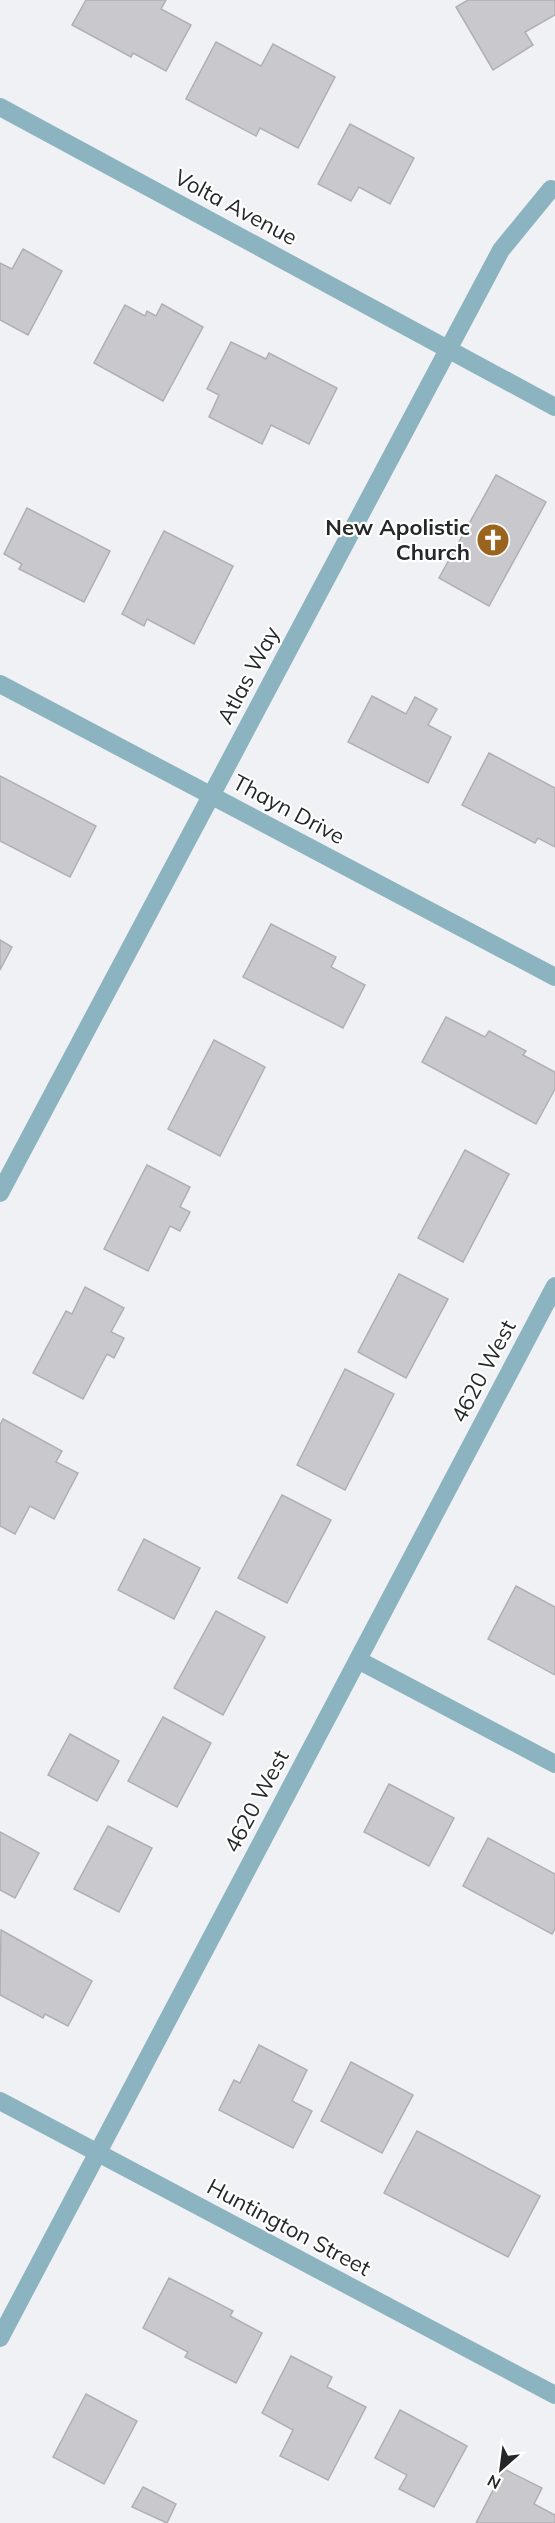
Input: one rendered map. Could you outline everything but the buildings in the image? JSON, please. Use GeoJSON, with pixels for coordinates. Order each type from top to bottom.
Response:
{"type":"FeatureCollection","features":[{"type":"Feature","properties":{"kind":"street","name":"Volta Avenue"},"geometry":{"type":"LineString","coordinates":[[0,107],[555,407]]}},
{"type":"Feature","properties":{"kind":"street","name":"Atlas Way"},"geometry":{"type":"LineString","coordinates":[[0,1193],[501,250],[551,189]]}},
{"type":"Feature","properties":{"kind":"street","name":"Thayn Drive"},"geometry":{"type":"LineString","coordinates":[[0,684],[555,977]]}},
{"type":"Feature","properties":{"kind":"street","name":"4620 West"},"geometry":{"type":"LineString","coordinates":[[0,2338],[555,1286]]}},
{"type":"Feature","properties":{"kind":"street"},"geometry":{"type":"LineString","coordinates":[[358,1660],[555,1764]]}},
{"type":"Feature","properties":{"kind":"street","name":"Huntington Street"},"geometry":{"type":"LineString","coordinates":[[0,2101],[555,2396]]}},
{"type":"Feature","properties":{"kind":"place","name":"New Apolistic Church"},"geometry":{"type":"Point","coordinates":[493,540]}}]}
